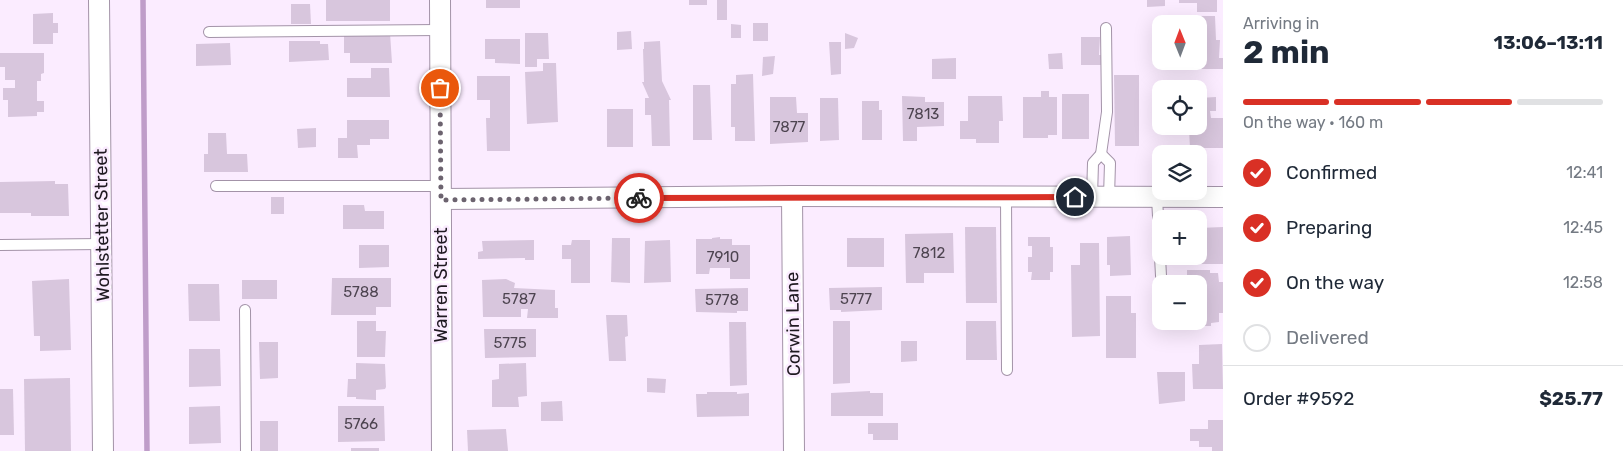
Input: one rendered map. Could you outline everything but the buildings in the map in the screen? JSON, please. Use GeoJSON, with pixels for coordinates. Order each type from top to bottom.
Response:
{"type":"FeatureCollection","features":[{"type":"Feature","properties":{"kind":"street","name":"Wohlstetter Street"},"geometry":{"type":"LineString","coordinates":[[99,0],[103,451]]}},
{"type":"Feature","properties":{"kind":"street","name":"Warren Street"},"geometry":{"type":"LineString","coordinates":[[440,0],[442,451]]}},
{"type":"Feature","properties":{"kind":"street"},"geometry":{"type":"LineString","coordinates":[[440,193],[1152,197]]}},
{"type":"Feature","properties":{"kind":"street","name":"Corwin Lane"},"geometry":{"type":"LineString","coordinates":[[792,196],[794,451]]}},
{"type":"Feature","properties":{"kind":"street"},"geometry":{"type":"LineString","coordinates":[[1207,197],[1223,197]]}},
{"type":"Feature","properties":{"kind":"lane"},"geometry":{"type":"LineString","coordinates":[[1101,197],[1093,163],[1101,154],[1107,112],[1106,28]]}},
{"type":"Feature","properties":{"kind":"lane"},"geometry":{"type":"LineString","coordinates":[[209,32],[440,30]]}},
{"type":"Feature","properties":{"kind":"lane"},"geometry":{"type":"LineString","coordinates":[[1101,154],[1110,163],[1101,197]]}},
{"type":"Feature","properties":{"kind":"lane"},"geometry":{"type":"LineString","coordinates":[[216,186],[440,193]]}},
{"type":"Feature","properties":{"kind":"lane"},"geometry":{"type":"LineString","coordinates":[[1006,197],[1008,370]]}},
{"type":"Feature","properties":{"kind":"lane"},"geometry":{"type":"LineString","coordinates":[[1157,200],[1161,275]]}},
{"type":"Feature","properties":{"kind":"lane"},"geometry":{"type":"LineString","coordinates":[[0,245],[102,244]]}},
{"type":"Feature","properties":{"kind":"lane"},"geometry":{"type":"LineString","coordinates":[[245,310],[246,451]]}},
{"type":"Feature","properties":{"kind":"waterway"},"geometry":{"type":"LineString","coordinates":[[143,0],[147,451]]}},
{"type":"Feature","properties":{"kind":"way so far"},"geometry":{"type":"LineString","coordinates":[[440,88],[441,200],[639,198]]}},
{"type":"Feature","properties":{"kind":"route"},"geometry":{"type":"LineString","coordinates":[[639,198],[792,196],[1075,197]]}}]}
